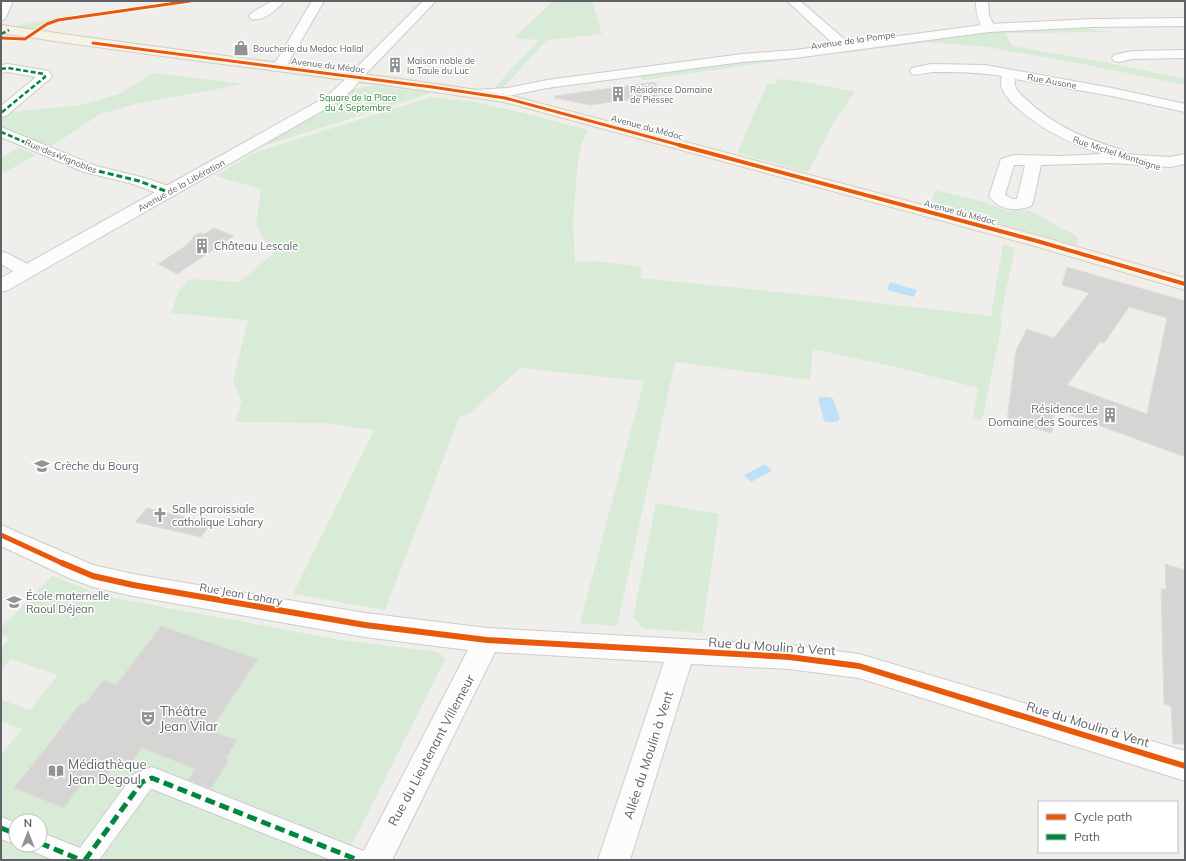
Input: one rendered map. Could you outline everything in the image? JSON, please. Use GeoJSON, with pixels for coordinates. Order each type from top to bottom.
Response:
{"type":"FeatureCollection","features":[{"type":"Feature","properties":{"kind":"main road","name":"Avenue du Médoc"},"geometry":{"type":"LineString","coordinates":[[3,32],[52,40],[93,43],[481,93],[504,98],[536,102],[1037,241],[1185,284]]}},
{"type":"Feature","properties":{"kind":"street"},"geometry":{"type":"LineString","coordinates":[[1,16],[6,1]]}},
{"type":"Feature","properties":{"kind":"street"},"geometry":{"type":"LineString","coordinates":[[255,16],[268,10],[278,1]]}},
{"type":"Feature","properties":{"kind":"street"},"geometry":{"type":"LineString","coordinates":[[276,67],[282,62],[318,1]]}},
{"type":"Feature","properties":{"kind":"street","name":"Avenue de la Libération"},"geometry":{"type":"LineString","coordinates":[[1,286],[331,100],[348,86],[355,77],[430,1]]}},
{"type":"Feature","properties":{"kind":"street"},"geometry":{"type":"LineString","coordinates":[[793,1],[842,44]]}},
{"type":"Feature","properties":{"kind":"street"},"geometry":{"type":"LineString","coordinates":[[982,1],[982,14],[989,28]]}},
{"type":"Feature","properties":{"kind":"street","name":"Avenue de la Pompe"},"geometry":{"type":"LineString","coordinates":[[481,93],[508,92],[532,86],[742,58],[795,54],[842,44],[964,30],[1093,23],[1185,22]]}},
{"type":"Feature","properties":{"kind":"street","name":"Avenue de la Pompe"},"geometry":{"type":"LineString","coordinates":[[1044,26],[1097,28],[1185,28]]}},
{"type":"Feature","properties":{"kind":"street"},"geometry":{"type":"LineString","coordinates":[[1119,58],[1132,55],[1185,54]]}},
{"type":"Feature","properties":{"kind":"street"},"geometry":{"type":"LineString","coordinates":[[1,69],[8,68],[44,74],[45,77],[1,113]]}},
{"type":"Feature","properties":{"kind":"street","name":"Rue Ausone"},"geometry":{"type":"LineString","coordinates":[[917,71],[931,68],[975,68],[1112,92],[1185,108]]}},
{"type":"Feature","properties":{"kind":"street","name":"Rue Michel Montaigne"},"geometry":{"type":"LineString","coordinates":[[1010,74],[1007,82],[1010,92],[1031,114],[1048,126],[1065,135],[1091,145],[1185,175]]}},
{"type":"Feature","properties":{"kind":"street","name":"Avenue de la Pompe"},"geometry":{"type":"LineString","coordinates":[[536,102],[545,89],[566,82]]}},
{"type":"Feature","properties":{"kind":"street","name":"Rue des Vignobles"},"geometry":{"type":"LineString","coordinates":[[1,132],[90,169],[139,181],[168,192]]}},
{"type":"Feature","properties":{"kind":"street"},"geometry":{"type":"LineString","coordinates":[[1034,161],[1110,158],[1170,162],[1185,160]]}},
{"type":"Feature","properties":{"kind":"street"},"geometry":{"type":"LineString","coordinates":[[1,257],[27,271]]}},
{"type":"Feature","properties":{"kind":"street","name":"Rue Jean Lahary"},"geometry":{"type":"LineString","coordinates":[[1,535],[78,572],[133,585],[365,625],[487,640]]}},
{"type":"Feature","properties":{"kind":"street","name":"Rue du Moulin à Vent"},"geometry":{"type":"LineString","coordinates":[[487,640],[789,657],[859,666],[892,674],[1185,766]]}},
{"type":"Feature","properties":{"kind":"street","name":"Rue du Lieutenant Villemeur"},"geometry":{"type":"LineString","coordinates":[[375,860],[487,640]]}},
{"type":"Feature","properties":{"kind":"street","name":"Allée du Moulin à Vent"},"geometry":{"type":"LineString","coordinates":[[614,860],[681,651]]}},
{"type":"Feature","properties":{"kind":"street"},"geometry":{"type":"LineString","coordinates":[[85,860],[142,782],[152,778],[358,860]]}},
{"type":"Feature","properties":{"kind":"street"},"geometry":{"type":"LineString","coordinates":[[48,846],[81,860]]}},
{"type":"Feature","properties":{"kind":"green space"},"geometry":{"type":"Polygon","coordinates":[[[553,1],[592,1],[602,34],[547,40],[501,90],[494,89],[539,40],[514,38],[553,1]]]}},
{"type":"Feature","properties":{"kind":"green space"},"geometry":{"type":"Polygon","coordinates":[[[67,16],[48,22],[36,30],[9,27],[67,16]]]}},
{"type":"Feature","properties":{"kind":"green space"},"geometry":{"type":"Polygon","coordinates":[[[1047,28],[1089,29],[1110,32],[1005,33],[1012,46],[1104,62],[1185,79],[1185,85],[1088,65],[988,47],[927,42],[843,53],[841,50],[971,32],[1047,28]]]}},
{"type":"Feature","properties":{"kind":"green space"},"geometry":{"type":"Polygon","coordinates":[[[791,56],[793,59],[643,80],[639,76],[756,59],[791,56]]]}},
{"type":"Feature","properties":{"kind":"green space"},"geometry":{"type":"Polygon","coordinates":[[[154,73],[244,84],[136,104],[100,114],[52,146],[1,131],[1,113],[81,105],[119,94],[154,73]]]}},
{"type":"Feature","properties":{"kind":"green space"},"geometry":{"type":"Polygon","coordinates":[[[777,79],[811,83],[855,92],[835,120],[808,172],[737,153],[767,84],[776,85],[777,79]]]}},
{"type":"Feature","properties":{"kind":"green space","name":"Square de la Place du 4 Septembre"},"geometry":{"type":"Polygon","coordinates":[[[372,86],[431,93],[254,149],[352,89],[372,86]]]}},
{"type":"Feature","properties":{"kind":"green space"},"geometry":{"type":"Polygon","coordinates":[[[431,97],[474,102],[589,130],[582,142],[578,159],[573,224],[575,262],[596,261],[642,267],[640,278],[991,316],[1003,245],[1015,248],[1000,318],[1002,324],[982,420],[973,418],[978,388],[895,367],[813,349],[810,380],[675,362],[617,626],[580,623],[644,381],[520,368],[469,414],[460,416],[385,610],[293,594],[374,430],[325,423],[235,422],[242,402],[233,382],[248,320],[171,313],[179,291],[189,279],[239,282],[273,254],[256,225],[261,189],[215,176],[254,153],[431,97]]]}},
{"type":"Feature","properties":{"kind":"green space"},"geometry":{"type":"Polygon","coordinates":[[[19,148],[36,155],[5,172],[1,171],[1,158],[19,148]]]}},
{"type":"Feature","properties":{"kind":"green space"},"geometry":{"type":"Polygon","coordinates":[[[935,190],[984,202],[1008,211],[1028,210],[1078,237],[1077,245],[931,205],[935,190]]]}},
{"type":"Feature","properties":{"kind":"green space"},"geometry":{"type":"Polygon","coordinates":[[[656,503],[719,514],[702,633],[643,628],[633,617],[656,503]]]}},
{"type":"Feature","properties":{"kind":"green space"},"geometry":{"type":"Polygon","coordinates":[[[52,576],[103,596],[341,640],[438,652],[445,660],[344,860],[1,860],[1,755],[22,729],[1,721],[1,701],[2,700],[30,710],[58,675],[11,659],[1,671],[1,648],[10,638],[1,635],[1,628],[52,576]]]}},
{"type":"Feature","properties":{"kind":"water"},"geometry":{"type":"Polygon","coordinates":[[[890,282],[917,290],[914,297],[887,290],[890,282]]]}},
{"type":"Feature","properties":{"kind":"water"},"geometry":{"type":"Polygon","coordinates":[[[821,397],[829,397],[833,399],[840,419],[837,422],[826,422],[824,420],[818,399],[821,397]]]}},
{"type":"Feature","properties":{"kind":"water"},"geometry":{"type":"Polygon","coordinates":[[[765,464],[772,471],[751,482],[744,475],[765,464]]]}},
{"type":"Feature","properties":{"kind":"building","name":"Résidence Domaine de Piessec"},"geometry":{"type":"Polygon","coordinates":[[[654,82],[664,95],[590,105],[555,98],[555,96],[654,82]]]}},
{"type":"Feature","properties":{"kind":"building","name":"Château Lescale"},"geometry":{"type":"Polygon","coordinates":[[[214,228],[234,236],[177,274],[158,264],[187,245],[195,235],[200,233],[204,234],[214,228]]]}},
{"type":"Feature","properties":{"kind":"building"},"geometry":{"type":"Polygon","coordinates":[[[1067,267],[1185,301],[1185,457],[1054,409],[1052,433],[1007,421],[1016,350],[1027,329],[1054,338],[1089,293],[1062,285],[1067,267]],[[1129,307],[1104,343],[1100,342],[1067,385],[1147,414],[1167,318],[1129,307]]]}},
{"type":"Feature","properties":{"kind":"building","name":"Salle paroissiale catholique Lahary"},"geometry":{"type":"Polygon","coordinates":[[[147,508],[211,523],[201,537],[135,522],[147,508]]]}},
{"type":"Feature","properties":{"kind":"building"},"geometry":{"type":"Polygon","coordinates":[[[1165,564],[1185,570],[1185,744],[1173,744],[1171,706],[1164,704],[1161,588],[1166,590],[1165,564]]]}},
{"type":"Feature","properties":{"kind":"building"},"geometry":{"type":"Polygon","coordinates":[[[161,626],[258,659],[210,731],[237,740],[226,758],[229,760],[211,789],[188,780],[195,769],[142,748],[132,762],[120,758],[103,781],[88,775],[64,808],[14,788],[81,703],[85,704],[104,680],[116,685],[161,626]]]}},
{"type":"Feature","properties":{"kind":"marked path"},"geometry":{"type":"LineString","coordinates":[[1,34],[9,30]]}},
{"type":"Feature","properties":{"kind":"marked path"},"geometry":{"type":"LineString","coordinates":[[1,69],[8,68],[44,74],[45,77],[1,113]]}},
{"type":"Feature","properties":{"kind":"marked path"},"geometry":{"type":"LineString","coordinates":[[1,132],[90,169],[139,181],[168,192]]}},
{"type":"Feature","properties":{"kind":"marked path"},"geometry":{"type":"LineString","coordinates":[[85,860],[142,782],[152,778],[358,860]]}},
{"type":"Feature","properties":{"kind":"marked path"},"geometry":{"type":"LineString","coordinates":[[1,828],[8,831]]}},
{"type":"Feature","properties":{"kind":"marked path"},"geometry":{"type":"LineString","coordinates":[[48,846],[81,860]]}},
{"type":"Feature","properties":{"kind":"cycle path"},"geometry":{"type":"LineString","coordinates":[[1,38],[25,39],[47,24],[58,20],[190,1]]}},
{"type":"Feature","properties":{"kind":"cycle path"},"geometry":{"type":"LineString","coordinates":[[93,43],[432,87],[505,98],[1037,241],[1185,284]]}},
{"type":"Feature","properties":{"kind":"cycle path"},"geometry":{"type":"LineString","coordinates":[[1,535],[78,571],[93,576],[133,585],[365,625],[487,640],[789,657],[859,666],[1185,766]]}},
{"type":"Feature","properties":{"kind":"place","name":"Boucherie du Medoc Hallal"},"geometry":{"type":"Point","coordinates":[241,48]}},
{"type":"Feature","properties":{"kind":"place","name":"Maison noble de la Taule du Luc"},"geometry":{"type":"Point","coordinates":[395,65]}},
{"type":"Feature","properties":{"kind":"place","name":"Résidence Domaine de Piessec"},"geometry":{"type":"Point","coordinates":[618,94]}},
{"type":"Feature","properties":{"kind":"place","name":"Château Lescale"},"geometry":{"type":"Point","coordinates":[202,246]}},
{"type":"Feature","properties":{"kind":"place","name":"Résidence Le Domaine des Sources"},"geometry":{"type":"Point","coordinates":[1110,415]}},
{"type":"Feature","properties":{"kind":"place","name":"Crèche du Bourg"},"geometry":{"type":"Point","coordinates":[42,466]}},
{"type":"Feature","properties":{"kind":"place","name":"Salle paroissiale catholique Lahary"},"geometry":{"type":"Point","coordinates":[160,515]}},
{"type":"Feature","properties":{"kind":"place","name":"École maternelle Raoul Déjean"},"geometry":{"type":"Point","coordinates":[14,602]}},
{"type":"Feature","properties":{"kind":"place","name":"Théâtre Jean Vilar"},"geometry":{"type":"Point","coordinates":[148,718]}},
{"type":"Feature","properties":{"kind":"place","name":"Médiathèque Jean Degoul"},"geometry":{"type":"Point","coordinates":[56,771]}}]}
